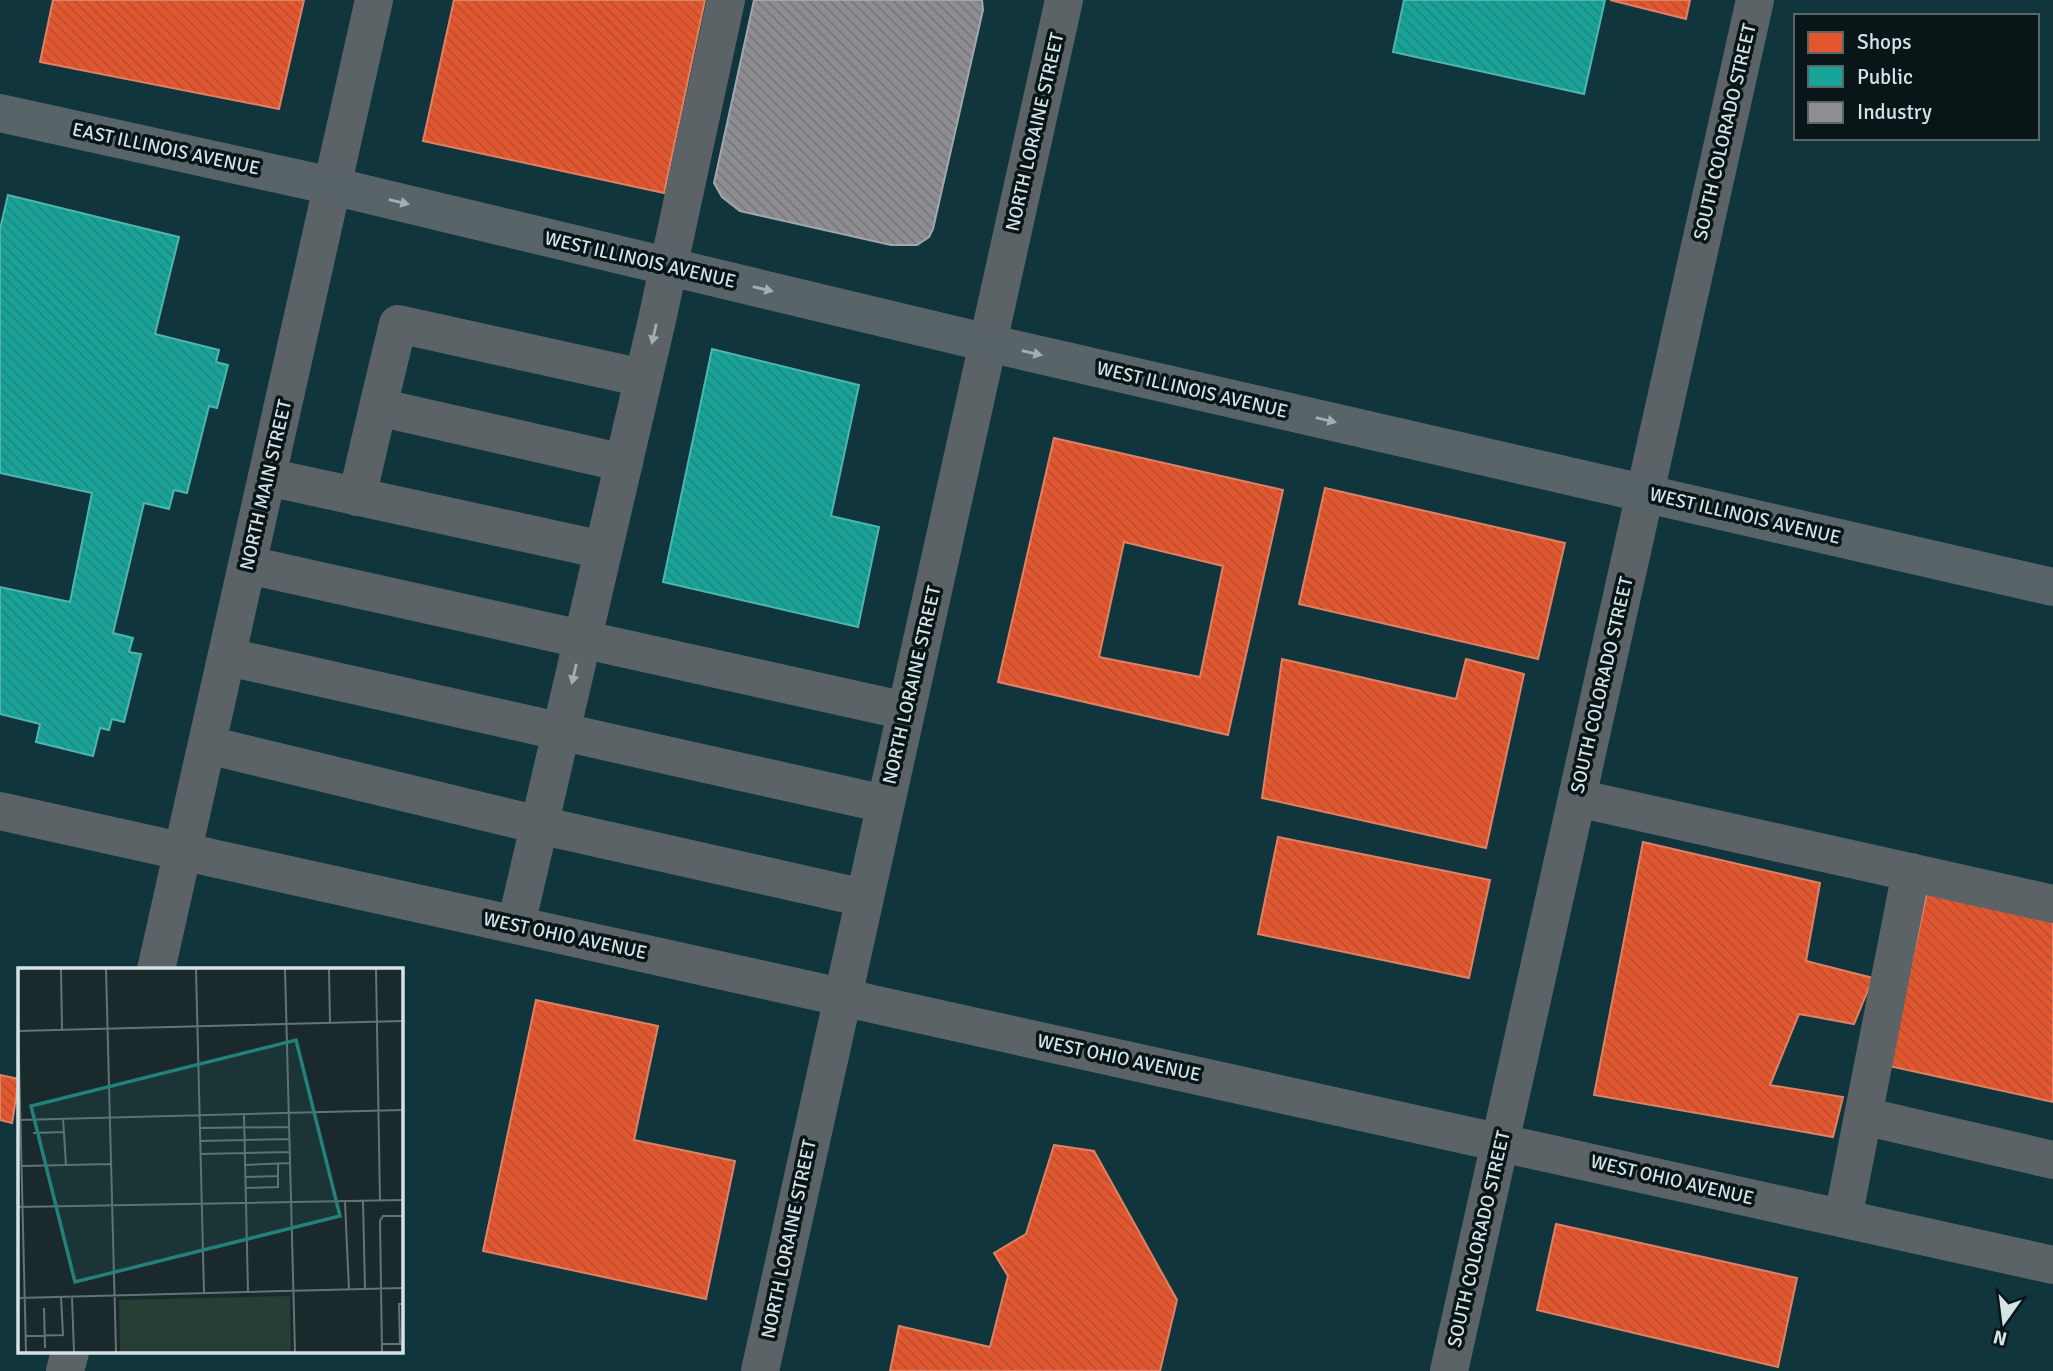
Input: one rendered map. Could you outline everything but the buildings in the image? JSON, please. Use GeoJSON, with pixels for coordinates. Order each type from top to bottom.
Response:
{"type":"FeatureCollection","features":[{"type":"Feature","properties":{"kind":"main road","name":"EAST ILLINOIS AVENUE"},"geometry":{"type":"LineString","coordinates":[[0,113],[332,186]]}},
{"type":"Feature","properties":{"kind":"main road","name":"WEST ILLINOIS AVENUE"},"geometry":{"type":"LineString","coordinates":[[332,186],[988,343],[2053,587]]}},
{"type":"Feature","properties":{"kind":"street","name":"NORTH MAIN STREET"},"geometry":{"type":"LineString","coordinates":[[156,968],[374,0]]}},
{"type":"Feature","properties":{"kind":"street"},"geometry":{"type":"LineString","coordinates":[[516,925],[669,267],[726,0]]}},
{"type":"Feature","properties":{"kind":"street","name":"NORTH LORAINE STREET"},"geometry":{"type":"LineString","coordinates":[[760,1371],[1064,0]]}},
{"type":"Feature","properties":{"kind":"street","name":"SOUTH COLORADO STREET"},"geometry":{"type":"LineString","coordinates":[[1449,1371],[1755,0]]}},
{"type":"Feature","properties":{"kind":"street"},"geometry":{"type":"LineString","coordinates":[[357,497],[398,324],[643,378]]}},
{"type":"Feature","properties":{"kind":"street"},"geometry":{"type":"LineString","coordinates":[[378,407],[624,463]]}},
{"type":"Feature","properties":{"kind":"street"},"geometry":{"type":"LineString","coordinates":[[268,477],[603,550]]}},
{"type":"Feature","properties":{"kind":"street"},"geometry":{"type":"LineString","coordinates":[[248,565],[906,711]]}},
{"type":"Feature","properties":{"kind":"street"},"geometry":{"type":"LineString","coordinates":[[228,657],[886,804]]}},
{"type":"Feature","properties":{"kind":"street"},"geometry":{"type":"LineString","coordinates":[[208,745],[539,825],[864,898]]}},
{"type":"Feature","properties":{"kind":"street"},"geometry":{"type":"LineString","coordinates":[[1577,798],[2053,904]]}},
{"type":"Feature","properties":{"kind":"street","name":"WEST OHIO AVENUE"},"geometry":{"type":"LineString","coordinates":[[0,811],[2053,1265]]}},
{"type":"Feature","properties":{"kind":"street"},"geometry":{"type":"LineString","coordinates":[[1843,1218],[1911,872]]}},
{"type":"Feature","properties":{"kind":"street"},"geometry":{"type":"LineString","coordinates":[[1863,1116],[2053,1160]]}},
{"type":"Feature","properties":{"kind":"street"},"geometry":{"type":"LineString","coordinates":[[65,1371],[69,1354]]}},
{"type":"Feature","properties":{"kind":"shaded area"},"geometry":{"type":"Polygon","coordinates":[[[0,0],[2053,0],[2053,1371],[0,1371],[0,0]]]}}]}
